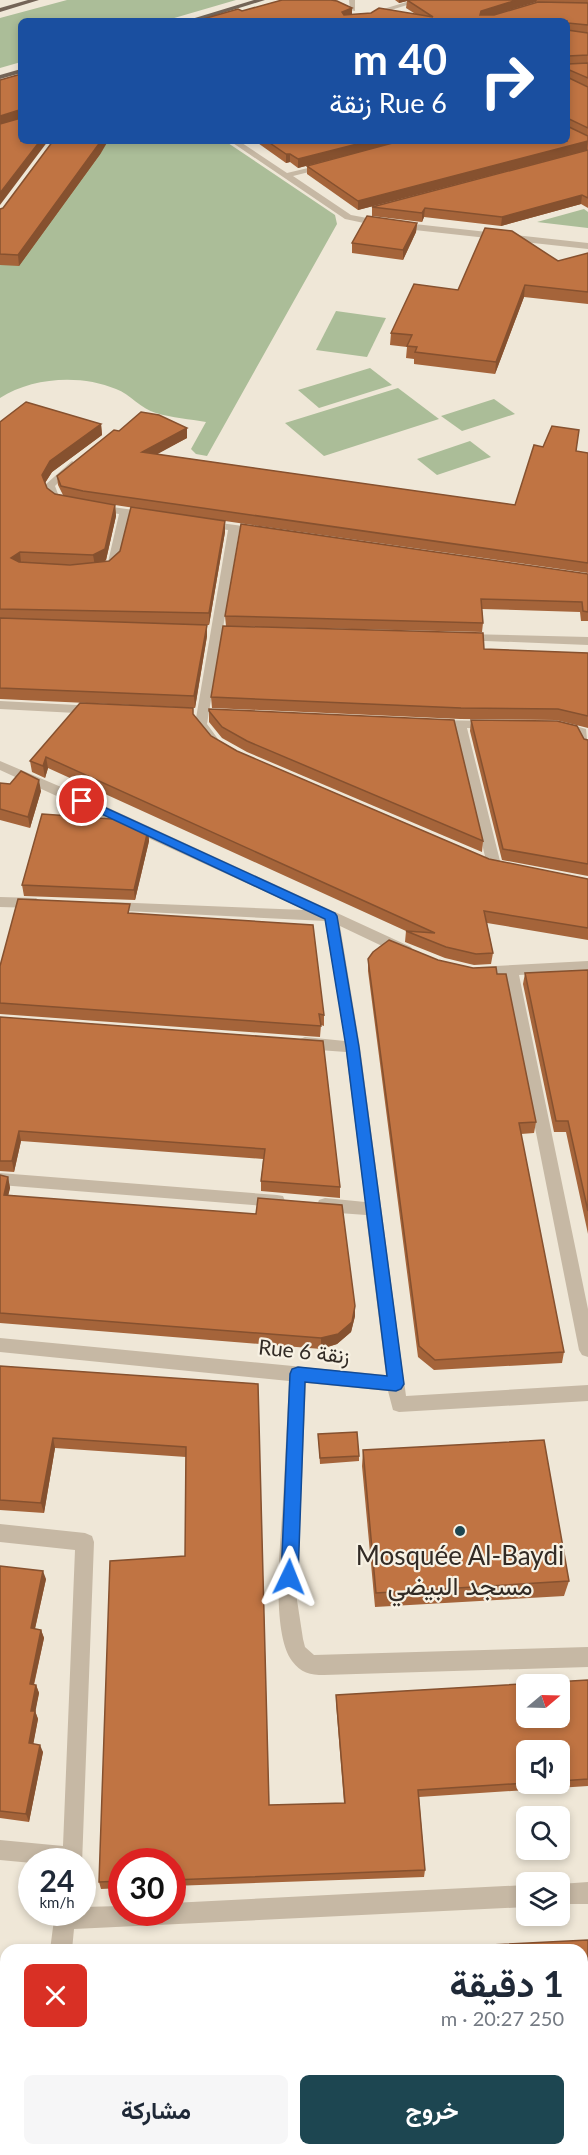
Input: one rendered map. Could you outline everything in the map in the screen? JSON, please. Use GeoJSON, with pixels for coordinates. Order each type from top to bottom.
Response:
{"type":"FeatureCollection","features":[{"type":"Feature","properties":{"kind":"main road"},"geometry":{"type":"LineString","coordinates":[[0,10],[36,0]]}},
{"type":"Feature","properties":{"kind":"main road"},"geometry":{"type":"LineString","coordinates":[[199,18],[262,0]]}},
{"type":"Feature","properties":{"kind":"main road"},"geometry":{"type":"LineString","coordinates":[[0,77],[18,72]]}},
{"type":"Feature","properties":{"kind":"street"},"geometry":{"type":"LineString","coordinates":[[352,0],[353,10]]}},
{"type":"Feature","properties":{"kind":"street"},"geometry":{"type":"LineString","coordinates":[[358,18],[420,0]]}},
{"type":"Feature","properties":{"kind":"street"},"geometry":{"type":"LineString","coordinates":[[345,7],[369,18]]}},
{"type":"Feature","properties":{"kind":"street"},"geometry":{"type":"LineString","coordinates":[[238,144],[348,217],[378,223],[588,246]]}},
{"type":"Feature","properties":{"kind":"street"},"geometry":{"type":"LineString","coordinates":[[285,176],[330,164]]}},
{"type":"Feature","properties":{"kind":"street"},"geometry":{"type":"LineString","coordinates":[[348,217],[371,211]]}},
{"type":"Feature","properties":{"kind":"street"},"geometry":{"type":"LineString","coordinates":[[80,458],[57,476],[50,485],[50,493],[57,499],[79,505],[158,517]]}},
{"type":"Feature","properties":{"kind":"street"},"geometry":{"type":"LineString","coordinates":[[95,571],[105,569],[114,563],[124,512]]}},
{"type":"Feature","properties":{"kind":"street"},"geometry":{"type":"LineString","coordinates":[[190,522],[270,533]]}},
{"type":"Feature","properties":{"kind":"street"},"geometry":{"type":"LineString","coordinates":[[222,746],[208,735],[201,724],[234,528]]}},
{"type":"Feature","properties":{"kind":"street"},"geometry":{"type":"LineString","coordinates":[[456,638],[588,641]]}},
{"type":"Feature","properties":{"kind":"street"},"geometry":{"type":"LineString","coordinates":[[0,705],[107,710]]}},
{"type":"Feature","properties":{"kind":"street"},"geometry":{"type":"LineString","coordinates":[[425,724],[508,725]]}},
{"type":"Feature","properties":{"kind":"street"},"geometry":{"type":"LineString","coordinates":[[460,725],[494,865]]}},
{"type":"Feature","properties":{"kind":"street"},"geometry":{"type":"LineString","coordinates":[[544,726],[575,729],[587,738]]}},
{"type":"Feature","properties":{"kind":"street"},"geometry":{"type":"LineString","coordinates":[[0,765],[423,958]]}},
{"type":"Feature","properties":{"kind":"street"},"geometry":{"type":"LineString","coordinates":[[477,858],[494,865],[511,868]]}},
{"type":"Feature","properties":{"kind":"street"},"geometry":{"type":"LineString","coordinates":[[0,903],[48,904]]}},
{"type":"Feature","properties":{"kind":"street"},"geometry":{"type":"LineString","coordinates":[[95,906],[331,916]]}},
{"type":"Feature","properties":{"kind":"street"},"geometry":{"type":"LineString","coordinates":[[331,916],[353,1047],[372,1209],[399,1404],[588,1393]]}},
{"type":"Feature","properties":{"kind":"street"},"geometry":{"type":"LineString","coordinates":[[464,970],[474,972],[588,966]]}},
{"type":"Feature","properties":{"kind":"street"},"geometry":{"type":"LineString","coordinates":[[511,970],[585,1322],[588,1350]]}},
{"type":"Feature","properties":{"kind":"street"},"geometry":{"type":"LineString","coordinates":[[294,1043],[353,1047]]}},
{"type":"Feature","properties":{"kind":"street"},"geometry":{"type":"LineString","coordinates":[[0,1179],[291,1202]]}},
{"type":"Feature","properties":{"kind":"street"},"geometry":{"type":"LineString","coordinates":[[314,1204],[372,1209]]}},
{"type":"Feature","properties":{"kind":"street","name":"Rue 6 زنقة"},"geometry":{"type":"LineString","coordinates":[[0,1345],[396,1384]]}},
{"type":"Feature","properties":{"kind":"street"},"geometry":{"type":"LineString","coordinates":[[298,1374],[288,1599],[293,1639],[302,1658],[310,1665],[324,1665],[588,1657]]}},
{"type":"Feature","properties":{"kind":"street"},"geometry":{"type":"LineString","coordinates":[[0,1533],[85,1542],[73,1848]]}},
{"type":"Feature","properties":{"kind":"street"},"geometry":{"type":"LineString","coordinates":[[0,1850],[18,1852]]}},
{"type":"Feature","properties":{"kind":"street"},"geometry":{"type":"LineString","coordinates":[[570,1894],[588,1893]]}},
{"type":"Feature","properties":{"kind":"street"},"geometry":{"type":"LineString","coordinates":[[96,1915],[516,1896]]}},
{"type":"Feature","properties":{"kind":"street"},"geometry":{"type":"LineString","coordinates":[[62,1944],[64,1926]]}},
{"type":"Feature","properties":{"kind":"green space"},"geometry":{"type":"Polygon","coordinates":[[[67,0],[236,0],[174,18],[18,18],[18,63],[0,68],[0,18],[67,0]]]}},
{"type":"Feature","properties":{"kind":"green space"},"geometry":{"type":"Polygon","coordinates":[[[60,144],[229,144],[335,215],[337,224],[207,456],[196,454],[191,449],[206,422],[151,411],[121,391],[102,384],[72,380],[42,382],[13,391],[0,398],[0,228],[60,144]]]}},
{"type":"Feature","properties":{"kind":"green space"},"geometry":{"type":"Polygon","coordinates":[[[584,209],[588,212],[588,228],[537,222],[584,209]]]}},
{"type":"Feature","properties":{"kind":"green space"},"geometry":{"type":"Polygon","coordinates":[[[336,311],[386,318],[367,357],[316,350],[336,311]]]}},
{"type":"Feature","properties":{"kind":"green space"},"geometry":{"type":"Polygon","coordinates":[[[370,368],[392,385],[319,408],[298,390],[370,368]]]}},
{"type":"Feature","properties":{"kind":"green space"},"geometry":{"type":"Polygon","coordinates":[[[398,388],[439,419],[324,456],[285,423],[398,388]]]}},
{"type":"Feature","properties":{"kind":"green space"},"geometry":{"type":"Polygon","coordinates":[[[494,399],[515,414],[462,431],[441,416],[494,399]]]}},
{"type":"Feature","properties":{"kind":"green space"},"geometry":{"type":"Polygon","coordinates":[[[470,441],[491,457],[437,475],[417,459],[470,441]]]}},
{"type":"Feature","properties":{"kind":"building"},"geometry":{"type":"Polygon","coordinates":[[[282,0],[331,0],[352,8],[342,12],[344,15],[371,13],[379,8],[433,17],[407,0],[517,0],[481,11],[480,15],[494,15],[538,2],[588,3],[588,25],[570,23],[570,18],[206,18],[238,9],[242,11],[282,0]]]}},
{"type":"Feature","properties":{"kind":"building"},"geometry":{"type":"Polygon","coordinates":[[[570,30],[588,33],[588,55],[570,56],[570,30]]]}},
{"type":"Feature","properties":{"kind":"building"},"geometry":{"type":"Polygon","coordinates":[[[588,63],[588,78],[570,70],[570,64],[588,63]]]}},
{"type":"Feature","properties":{"kind":"building"},"geometry":{"type":"Polygon","coordinates":[[[18,75],[18,110],[0,116],[0,80],[18,75]]]}},
{"type":"Feature","properties":{"kind":"building"},"geometry":{"type":"Polygon","coordinates":[[[570,78],[588,87],[588,128],[570,119],[570,78]]]}},
{"type":"Feature","properties":{"kind":"building"},"geometry":{"type":"Polygon","coordinates":[[[18,119],[18,144],[38,144],[0,193],[0,124],[18,119]]]}},
{"type":"Feature","properties":{"kind":"building"},"geometry":{"type":"Polygon","coordinates":[[[570,127],[588,136],[588,141],[358,201],[307,166],[389,144],[570,144],[570,127]]]}},
{"type":"Feature","properties":{"kind":"building"},"geometry":{"type":"Polygon","coordinates":[[[51,144],[99,144],[18,255],[0,254],[0,209],[51,144]]]}},
{"type":"Feature","properties":{"kind":"building"},"geometry":{"type":"Polygon","coordinates":[[[271,144],[357,144],[298,159],[271,144]]]}},
{"type":"Feature","properties":{"kind":"building"},"geometry":{"type":"Polygon","coordinates":[[[588,150],[588,198],[582,195],[502,217],[425,208],[422,213],[372,207],[588,150]]]}},
{"type":"Feature","properties":{"kind":"building"},"geometry":{"type":"Polygon","coordinates":[[[367,216],[417,223],[403,250],[352,243],[367,216]]]}},
{"type":"Feature","properties":{"kind":"building"},"geometry":{"type":"Polygon","coordinates":[[[485,228],[512,231],[558,261],[588,253],[588,292],[525,285],[496,362],[415,352],[417,347],[407,346],[412,335],[391,333],[414,284],[458,290],[485,228]]]}},
{"type":"Feature","properties":{"kind":"building"},"geometry":{"type":"Polygon","coordinates":[[[26,402],[101,424],[50,461],[42,475],[47,488],[55,494],[115,505],[105,549],[93,555],[20,552],[11,558],[19,562],[70,565],[109,561],[120,551],[131,507],[225,521],[209,613],[0,609],[0,422],[26,402]]]}},
{"type":"Feature","properties":{"kind":"building"},"geometry":{"type":"Polygon","coordinates":[[[141,412],[159,415],[187,428],[142,452],[515,505],[534,445],[543,447],[552,426],[579,430],[576,451],[588,453],[588,563],[61,486],[57,476],[114,430],[119,431],[141,412]]]}},
{"type":"Feature","properties":{"kind":"building"},"geometry":{"type":"Polygon","coordinates":[[[241,524],[588,574],[588,612],[583,611],[582,602],[481,599],[483,623],[225,616],[241,524]]]}},
{"type":"Feature","properties":{"kind":"building"},"geometry":{"type":"Polygon","coordinates":[[[0,618],[207,625],[194,696],[0,688],[0,618]]]}},
{"type":"Feature","properties":{"kind":"building"},"geometry":{"type":"Polygon","coordinates":[[[223,626],[483,633],[484,649],[588,653],[588,716],[558,709],[461,708],[211,697],[223,626]]]}},
{"type":"Feature","properties":{"kind":"building"},"geometry":{"type":"Polygon","coordinates":[[[80,703],[193,708],[193,714],[211,736],[237,751],[489,859],[588,879],[588,928],[484,911],[493,953],[476,954],[446,947],[406,931],[435,933],[46,757],[43,766],[30,761],[80,703]]]}},
{"type":"Feature","properties":{"kind":"building"},"geometry":{"type":"Polygon","coordinates":[[[209,709],[454,720],[483,841],[247,741],[222,727],[209,709]]]}},
{"type":"Feature","properties":{"kind":"building"},"geometry":{"type":"Polygon","coordinates":[[[471,720],[557,721],[577,726],[584,739],[588,740],[588,864],[503,849],[471,720]]]}},
{"type":"Feature","properties":{"kind":"building"},"geometry":{"type":"Polygon","coordinates":[[[21,771],[39,780],[28,817],[0,809],[0,783],[10,784],[21,771]]]}},
{"type":"Feature","properties":{"kind":"building"},"geometry":{"type":"Polygon","coordinates":[[[42,814],[126,820],[148,830],[134,890],[22,885],[42,814]]]}},
{"type":"Feature","properties":{"kind":"building"},"geometry":{"type":"Polygon","coordinates":[[[18,899],[130,904],[128,913],[313,925],[324,1015],[319,1014],[321,1026],[0,1003],[0,966],[18,899]]]}},
{"type":"Feature","properties":{"kind":"building"},"geometry":{"type":"Polygon","coordinates":[[[389,940],[438,960],[473,968],[496,967],[497,974],[506,974],[536,1122],[519,1123],[564,1352],[435,1360],[419,1346],[368,959],[373,952],[389,940]]]}},
{"type":"Feature","properties":{"kind":"building"},"geometry":{"type":"Polygon","coordinates":[[[588,970],[588,1211],[568,1121],[556,1121],[525,973],[588,970]]]}},
{"type":"Feature","properties":{"kind":"building"},"geometry":{"type":"Polygon","coordinates":[[[0,1017],[323,1041],[340,1187],[261,1181],[265,1149],[19,1131],[12,1161],[0,1161],[0,1017]]]}},
{"type":"Feature","properties":{"kind":"building"},"geometry":{"type":"Polygon","coordinates":[[[0,1175],[8,1177],[4,1195],[256,1214],[258,1198],[342,1205],[355,1306],[352,1322],[338,1334],[321,1338],[0,1313],[0,1175]]]}},
{"type":"Feature","properties":{"kind":"building"},"geometry":{"type":"Polygon","coordinates":[[[0,1366],[258,1384],[269,1805],[345,1803],[336,1695],[516,1684],[516,1728],[570,1728],[570,1681],[588,1680],[588,1779],[570,1780],[570,1740],[516,1740],[516,1784],[418,1790],[425,1870],[186,1879],[186,1848],[108,1848],[108,1882],[99,1882],[110,1561],[185,1556],[186,1447],[53,1438],[41,1503],[0,1500],[0,1366]]]}},
{"type":"Feature","properties":{"kind":"building"},"geometry":{"type":"Polygon","coordinates":[[[357,1432],[359,1456],[320,1458],[318,1434],[357,1432]]]}},
{"type":"Feature","properties":{"kind":"building","name":"Mosquée Al-Baydi مسجد البيضي"},"geometry":{"type":"Polygon","coordinates":[[[544,1440],[569,1581],[376,1593],[363,1450],[544,1440]]]}},
{"type":"Feature","properties":{"kind":"building"},"geometry":{"type":"Polygon","coordinates":[[[0,1566],[43,1571],[31,1628],[41,1630],[30,1684],[36,1685],[31,1711],[35,1711],[29,1743],[40,1745],[26,1814],[0,1811],[0,1566]]]}},
{"type":"Feature","properties":{"kind":"building"},"geometry":{"type":"Polygon","coordinates":[[[588,1940],[588,1944],[510,1944],[588,1940]]]}},
{"type":"Feature","properties":{"kind":"place","name":"Mosquée Al-Baydi مسجد البيضي"},"geometry":{"type":"Point","coordinates":[460,1531]}},
{"type":"Feature","properties":{"kind":"route"},"geometry":{"type":"LineString","coordinates":[[82,801],[331,916],[353,1047],[396,1384],[298,1374],[289,1577]]}}]}
